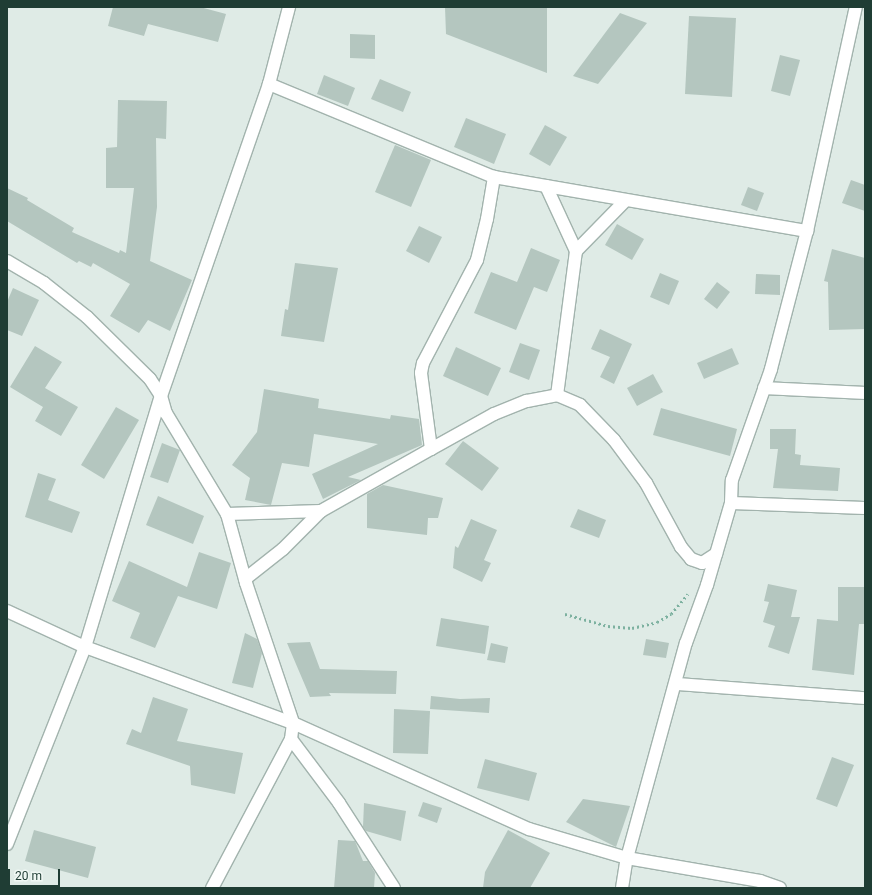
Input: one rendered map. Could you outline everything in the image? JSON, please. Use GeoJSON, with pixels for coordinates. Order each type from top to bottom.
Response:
{"type":"FeatureCollection","features":[{"type":"Feature","properties":{"kind":"street"},"geometry":{"type":"LineString","coordinates":[[7,844],[85,647],[161,396],[269,84],[289,7]]}},
{"type":"Feature","properties":{"kind":"street"},"geometry":{"type":"LineString","coordinates":[[622,888],[627,858],[677,684],[686,643],[707,584],[731,503],[732,480],[764,388],[807,231],[856,7]]}},
{"type":"Feature","properties":{"kind":"street"},"geometry":{"type":"LineString","coordinates":[[269,84],[494,177],[625,202],[807,231]]}},
{"type":"Feature","properties":{"kind":"street"},"geometry":{"type":"LineString","coordinates":[[432,449],[421,373],[423,363],[477,260],[488,219],[494,177]]}},
{"type":"Feature","properties":{"kind":"street"},"geometry":{"type":"LineString","coordinates":[[546,186],[576,251],[557,395]]}},
{"type":"Feature","properties":{"kind":"street"},"geometry":{"type":"LineString","coordinates":[[576,251],[625,202]]}},
{"type":"Feature","properties":{"kind":"street"},"geometry":{"type":"LineString","coordinates":[[7,261],[44,283],[87,317],[150,379],[161,396],[166,412],[227,514],[245,579],[293,723],[291,739],[212,888]]}},
{"type":"Feature","properties":{"kind":"street"},"geometry":{"type":"LineString","coordinates":[[764,388],[865,393]]}},
{"type":"Feature","properties":{"kind":"street"},"geometry":{"type":"LineString","coordinates":[[245,579],[283,550],[322,511],[494,414],[527,401],[557,395],[580,405],[614,440],[646,483],[681,547],[691,559],[702,563],[716,554]]}},
{"type":"Feature","properties":{"kind":"street"},"geometry":{"type":"LineString","coordinates":[[731,503],[865,508]]}},
{"type":"Feature","properties":{"kind":"street"},"geometry":{"type":"LineString","coordinates":[[227,514],[322,511]]}},
{"type":"Feature","properties":{"kind":"street"},"geometry":{"type":"LineString","coordinates":[[7,611],[85,647],[293,723],[529,829],[627,858],[760,881],[780,888]]}},
{"type":"Feature","properties":{"kind":"street"},"geometry":{"type":"LineString","coordinates":[[677,684],[865,698]]}},
{"type":"Feature","properties":{"kind":"street"},"geometry":{"type":"LineString","coordinates":[[291,739],[339,803],[394,888]]}},
{"type":"Feature","properties":{"kind":"path"},"geometry":{"type":"LineString","coordinates":[[565,614],[608,626],[632,628],[657,622],[671,614],[691,591],[707,584]]}},
{"type":"Feature","properties":{"kind":"building"},"geometry":{"type":"Polygon","coordinates":[[[113,7],[200,7],[226,14],[218,42],[148,24],[144,36],[108,26],[113,7]]]}},
{"type":"Feature","properties":{"kind":"building"},"geometry":{"type":"Polygon","coordinates":[[[445,7],[547,7],[547,73],[446,34],[445,7]]]}},
{"type":"Feature","properties":{"kind":"building"},"geometry":{"type":"Polygon","coordinates":[[[620,13],[647,23],[598,84],[573,76],[620,13]]]}},
{"type":"Feature","properties":{"kind":"building"},"geometry":{"type":"Polygon","coordinates":[[[689,16],[736,18],[732,97],[685,94],[689,16]]]}},
{"type":"Feature","properties":{"kind":"building"},"geometry":{"type":"Polygon","coordinates":[[[350,34],[375,35],[375,59],[350,58],[350,34]]]}},
{"type":"Feature","properties":{"kind":"building"},"geometry":{"type":"Polygon","coordinates":[[[780,55],[800,60],[790,96],[771,91],[780,55]]]}},
{"type":"Feature","properties":{"kind":"building"},"geometry":{"type":"Polygon","coordinates":[[[324,75],[355,88],[348,106],[317,94],[324,75]]]}},
{"type":"Feature","properties":{"kind":"building"},"geometry":{"type":"Polygon","coordinates":[[[380,79],[411,92],[403,112],[371,99],[380,79]]]}},
{"type":"Feature","properties":{"kind":"building"},"geometry":{"type":"Polygon","coordinates":[[[118,100],[167,101],[166,139],[156,138],[157,207],[150,261],[192,280],[170,331],[148,320],[139,333],[110,316],[130,284],[93,263],[91,267],[79,261],[77,263],[7,221],[7,188],[28,198],[27,200],[74,228],[72,232],[119,253],[120,250],[126,253],[134,188],[106,188],[106,148],[117,147],[118,100]]]}},
{"type":"Feature","properties":{"kind":"building"},"geometry":{"type":"Polygon","coordinates":[[[466,118],[506,134],[494,164],[454,147],[466,118]]]}},
{"type":"Feature","properties":{"kind":"building"},"geometry":{"type":"Polygon","coordinates":[[[545,125],[567,137],[550,166],[529,154],[545,125]]]}},
{"type":"Feature","properties":{"kind":"building"},"geometry":{"type":"Polygon","coordinates":[[[395,145],[431,160],[411,207],[375,192],[395,145]]]}},
{"type":"Feature","properties":{"kind":"building"},"geometry":{"type":"Polygon","coordinates":[[[851,180],[865,185],[865,211],[842,203],[851,180]]]}},
{"type":"Feature","properties":{"kind":"building"},"geometry":{"type":"Polygon","coordinates":[[[748,187],[764,193],[757,211],[741,205],[748,187]]]}},
{"type":"Feature","properties":{"kind":"building"},"geometry":{"type":"Polygon","coordinates":[[[617,224],[644,239],[632,260],[605,245],[617,224]]]}},
{"type":"Feature","properties":{"kind":"building"},"geometry":{"type":"Polygon","coordinates":[[[419,226],[442,237],[429,263],[406,251],[419,226]]]}},
{"type":"Feature","properties":{"kind":"building"},"geometry":{"type":"Polygon","coordinates":[[[531,248],[560,260],[547,292],[534,287],[516,330],[474,313],[491,272],[517,282],[531,248]]]}},
{"type":"Feature","properties":{"kind":"building"},"geometry":{"type":"Polygon","coordinates":[[[832,249],[865,258],[865,329],[829,330],[828,282],[824,281],[832,249]]]}},
{"type":"Feature","properties":{"kind":"building"},"geometry":{"type":"Polygon","coordinates":[[[295,263],[338,268],[324,342],[281,336],[285,309],[288,310],[295,263]]]}},
{"type":"Feature","properties":{"kind":"building"},"geometry":{"type":"Polygon","coordinates":[[[660,273],[679,281],[669,305],[650,297],[660,273]]]}},
{"type":"Feature","properties":{"kind":"building"},"geometry":{"type":"Polygon","coordinates":[[[756,274],[780,275],[780,295],[755,294],[756,274]]]}},
{"type":"Feature","properties":{"kind":"building"},"geometry":{"type":"Polygon","coordinates":[[[717,282],[730,292],[717,309],[704,299],[717,282]]]}},
{"type":"Feature","properties":{"kind":"building"},"geometry":{"type":"Polygon","coordinates":[[[13,288],[39,300],[22,336],[7,330],[7,302],[13,288]]]}},
{"type":"Feature","properties":{"kind":"building"},"geometry":{"type":"Polygon","coordinates":[[[600,329],[632,344],[614,384],[600,377],[610,357],[591,349],[600,329]]]}},
{"type":"Feature","properties":{"kind":"building"},"geometry":{"type":"Polygon","coordinates":[[[520,343],[540,350],[529,380],[509,372],[520,343]]]}},
{"type":"Feature","properties":{"kind":"building"},"geometry":{"type":"Polygon","coordinates":[[[35,346],[62,362],[45,388],[78,407],[61,436],[35,421],[43,407],[10,387],[35,346]]]}},
{"type":"Feature","properties":{"kind":"building"},"geometry":{"type":"Polygon","coordinates":[[[456,347],[501,368],[488,396],[443,376],[456,347]]]}},
{"type":"Feature","properties":{"kind":"building"},"geometry":{"type":"Polygon","coordinates":[[[732,348],[739,364],[704,379],[697,363],[732,348]]]}},
{"type":"Feature","properties":{"kind":"building"},"geometry":{"type":"Polygon","coordinates":[[[653,374],[663,392],[637,406],[627,388],[653,374]]]}},
{"type":"Feature","properties":{"kind":"building"},"geometry":{"type":"Polygon","coordinates":[[[264,389],[319,399],[318,408],[390,419],[391,415],[419,419],[422,445],[348,477],[361,480],[323,499],[312,474],[378,444],[314,434],[309,467],[282,463],[271,505],[245,500],[250,478],[232,465],[257,432],[264,389]]]}},
{"type":"Feature","properties":{"kind":"building"},"geometry":{"type":"Polygon","coordinates":[[[116,407],[139,420],[104,479],[81,465],[116,407]]]}},
{"type":"Feature","properties":{"kind":"building"},"geometry":{"type":"Polygon","coordinates":[[[661,408],[737,429],[730,456],[653,435],[661,408]]]}},
{"type":"Feature","properties":{"kind":"building"},"geometry":{"type":"Polygon","coordinates":[[[770,429],[796,429],[795,454],[801,455],[800,465],[840,468],[838,491],[773,488],[778,449],[770,449],[770,429]]]}},
{"type":"Feature","properties":{"kind":"building"},"geometry":{"type":"Polygon","coordinates":[[[463,441],[499,468],[482,491],[445,464],[463,441]]]}},
{"type":"Feature","properties":{"kind":"building"},"geometry":{"type":"Polygon","coordinates":[[[162,443],[180,450],[168,483],[150,477],[162,443]]]}},
{"type":"Feature","properties":{"kind":"building"},"geometry":{"type":"Polygon","coordinates":[[[38,473],[56,479],[48,500],[80,512],[72,533],[25,517],[38,473]]]}},
{"type":"Feature","properties":{"kind":"building"},"geometry":{"type":"Polygon","coordinates":[[[383,485],[443,498],[438,518],[428,518],[427,535],[367,528],[367,494],[383,485]]]}},
{"type":"Feature","properties":{"kind":"building"},"geometry":{"type":"Polygon","coordinates":[[[158,496],[204,516],[193,544],[146,525],[158,496]]]}},
{"type":"Feature","properties":{"kind":"building"},"geometry":{"type":"Polygon","coordinates":[[[578,509],[606,520],[599,538],[570,527],[578,509]]]}},
{"type":"Feature","properties":{"kind":"building"},"geometry":{"type":"Polygon","coordinates":[[[471,519],[497,530],[484,560],[491,563],[482,582],[453,568],[455,546],[458,548],[471,519]]]}},
{"type":"Feature","properties":{"kind":"building"},"geometry":{"type":"Polygon","coordinates":[[[199,552],[231,563],[217,609],[178,596],[155,648],[130,638],[140,613],[112,601],[129,561],[187,587],[199,552]]]}},
{"type":"Feature","properties":{"kind":"building"},"geometry":{"type":"Polygon","coordinates":[[[768,584],[797,590],[791,617],[800,617],[789,654],[768,647],[775,626],[763,622],[769,602],[764,601],[768,584]]]}},
{"type":"Feature","properties":{"kind":"building"},"geometry":{"type":"Polygon","coordinates":[[[838,587],[865,587],[865,624],[859,624],[854,675],[812,670],[817,619],[838,621],[838,587]]]}},
{"type":"Feature","properties":{"kind":"building"},"geometry":{"type":"Polygon","coordinates":[[[441,618],[489,626],[485,654],[436,646],[441,618]]]}},
{"type":"Feature","properties":{"kind":"building"},"geometry":{"type":"Polygon","coordinates":[[[245,633],[257,639],[262,653],[253,688],[232,683],[245,633]]]}},
{"type":"Feature","properties":{"kind":"building"},"geometry":{"type":"Polygon","coordinates":[[[646,639],[669,643],[666,658],[643,655],[646,639]]]}},
{"type":"Feature","properties":{"kind":"building"},"geometry":{"type":"Polygon","coordinates":[[[310,642],[320,669],[397,671],[396,694],[329,693],[331,696],[310,697],[287,643],[310,642]]]}},
{"type":"Feature","properties":{"kind":"building"},"geometry":{"type":"Polygon","coordinates":[[[491,643],[508,647],[505,663],[487,660],[491,643]]]}},
{"type":"Feature","properties":{"kind":"building"},"geometry":{"type":"Polygon","coordinates":[[[431,696],[460,699],[490,698],[489,713],[430,709],[431,696]]]}},
{"type":"Feature","properties":{"kind":"building"},"geometry":{"type":"Polygon","coordinates":[[[153,697],[188,709],[177,741],[243,753],[235,794],[191,785],[190,766],[126,744],[132,729],[141,733],[153,697]]]}},
{"type":"Feature","properties":{"kind":"building"},"geometry":{"type":"Polygon","coordinates":[[[394,709],[430,711],[428,754],[393,753],[394,709]]]}},
{"type":"Feature","properties":{"kind":"building"},"geometry":{"type":"Polygon","coordinates":[[[832,757],[854,765],[837,807],[816,799],[832,757]]]}},
{"type":"Feature","properties":{"kind":"building"},"geometry":{"type":"Polygon","coordinates":[[[485,759],[537,773],[529,801],[477,788],[485,759]]]}},
{"type":"Feature","properties":{"kind":"building"},"geometry":{"type":"Polygon","coordinates":[[[583,799],[630,806],[616,847],[566,822],[583,799]]]}},
{"type":"Feature","properties":{"kind":"building"},"geometry":{"type":"Polygon","coordinates":[[[423,802],[442,808],[437,823],[418,816],[423,802]]]}},
{"type":"Feature","properties":{"kind":"building"},"geometry":{"type":"Polygon","coordinates":[[[364,803],[406,811],[401,841],[366,831],[363,827],[364,803]]]}},
{"type":"Feature","properties":{"kind":"building"},"geometry":{"type":"Polygon","coordinates":[[[34,830],[96,847],[88,878],[25,861],[34,830]]]}},
{"type":"Feature","properties":{"kind":"building"},"geometry":{"type":"Polygon","coordinates":[[[508,830],[550,853],[530,888],[483,888],[485,872],[508,830]]]}},
{"type":"Feature","properties":{"kind":"building"},"geometry":{"type":"Polygon","coordinates":[[[338,840],[355,841],[363,861],[368,861],[375,873],[374,888],[334,888],[338,840]]]}}]}
